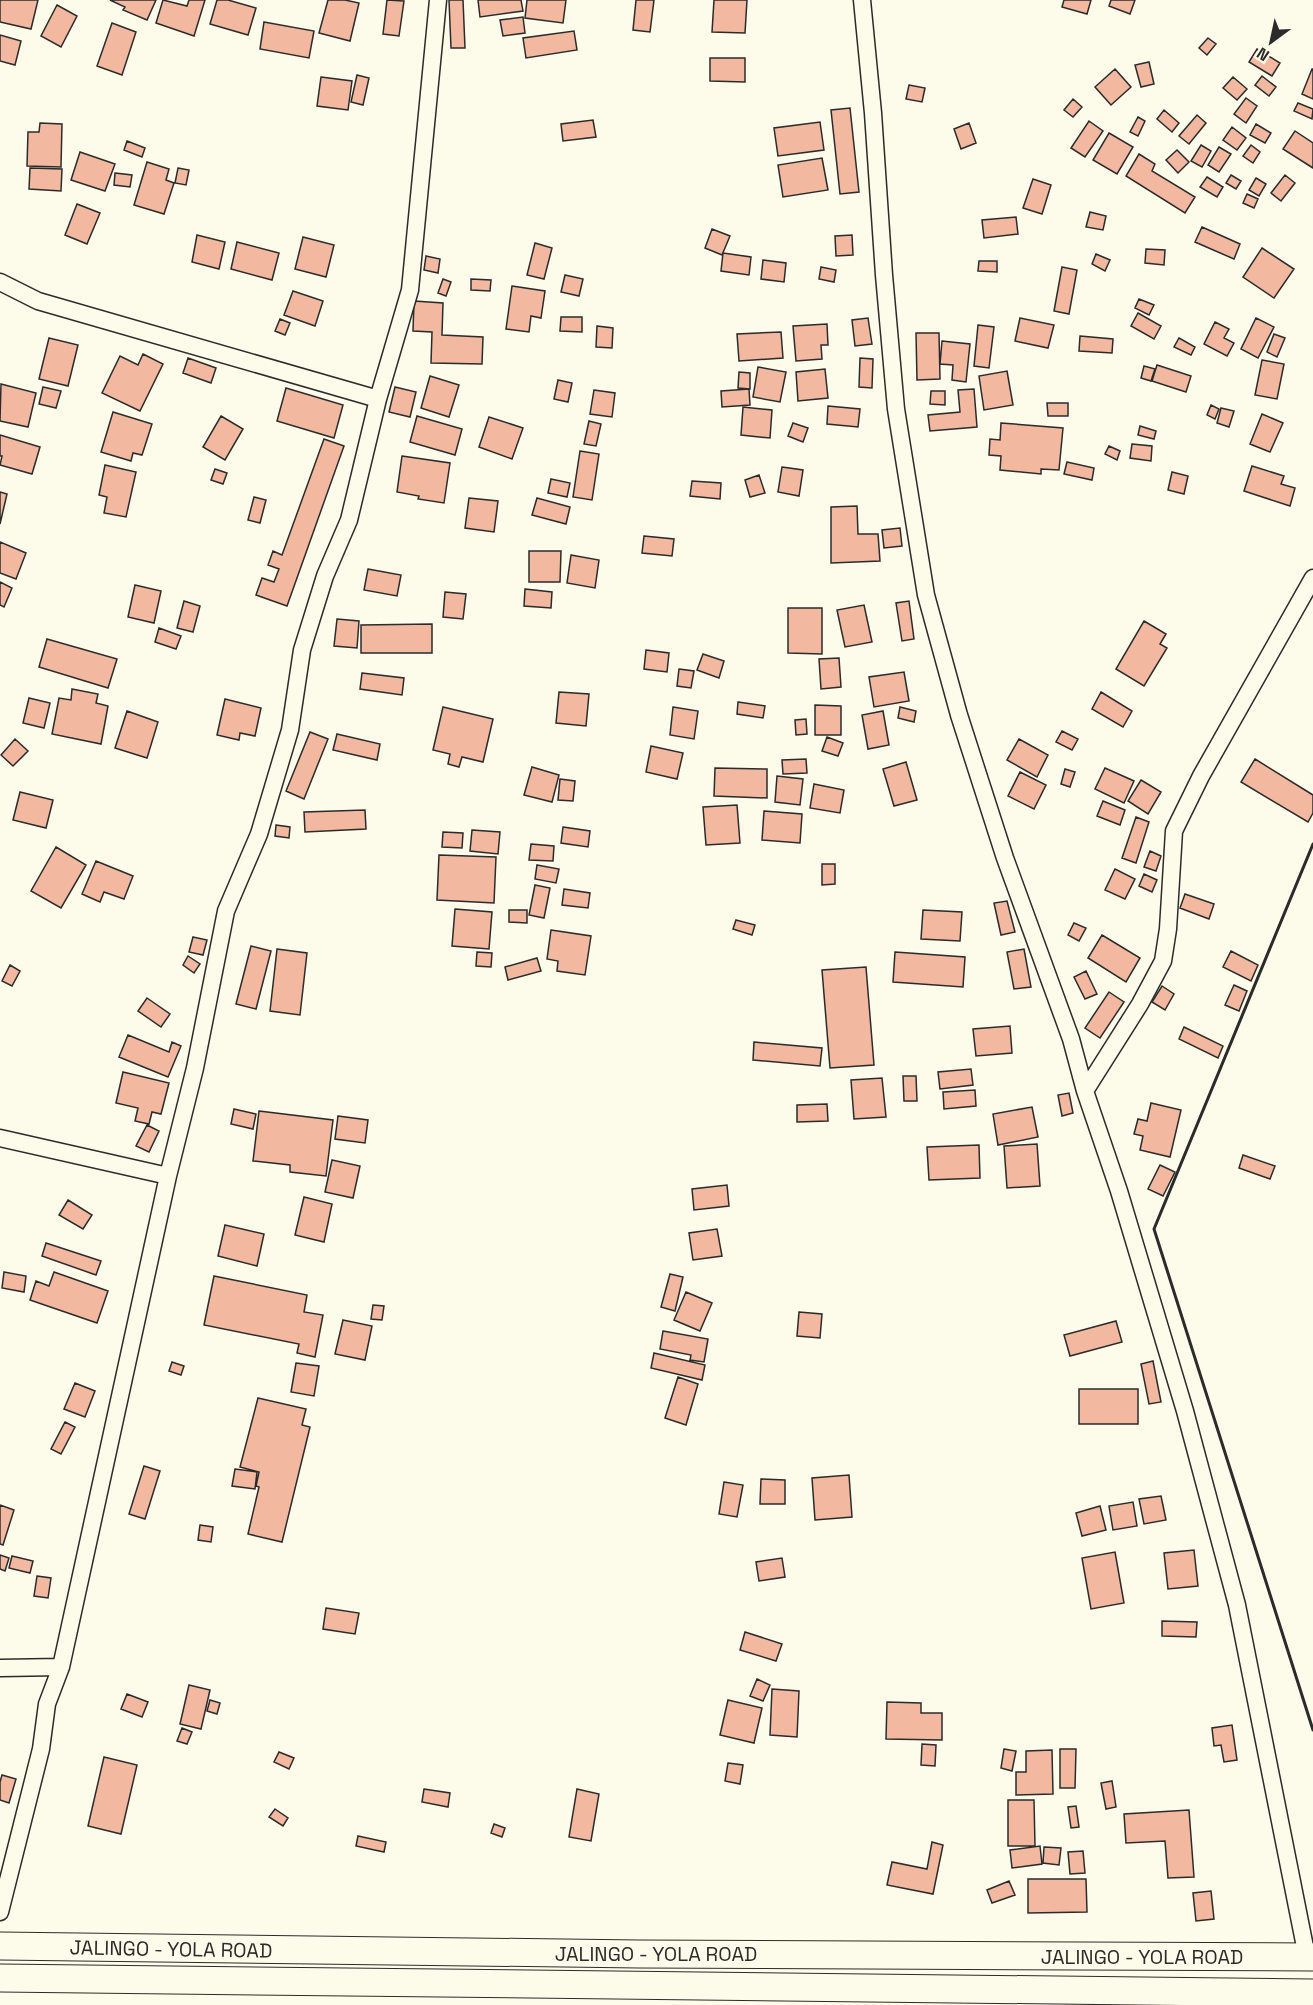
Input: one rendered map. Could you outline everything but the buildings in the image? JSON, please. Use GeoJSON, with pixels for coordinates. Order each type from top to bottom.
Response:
{"type":"FeatureCollection","features":[{"type":"Feature","properties":{"kind":"highway","name":"JALINGO - YOLA ROAD"},"geometry":{"type":"LineString","coordinates":[[0,1947],[639,1954],[1310,1957]]}},
{"type":"Feature","properties":{"kind":"highway"},"geometry":{"type":"LineString","coordinates":[[0,1978],[1217,1999],[1313,1993]]}},
{"type":"Feature","properties":{"kind":"street"},"geometry":{"type":"LineString","coordinates":[[0,1912],[41,1749],[47,1704],[61,1667],[168,1176],[195,1068],[226,911],[259,834],[290,730],[302,650],[325,576],[349,520],[378,399],[410,290],[438,0]]}},
{"type":"Feature","properties":{"kind":"street"},"geometry":{"type":"LineString","coordinates":[[862,0],[896,409],[926,595],[959,716],[1005,858],[1071,1039],[1185,1411],[1237,1605],[1310,1957]]}},
{"type":"Feature","properties":{"kind":"street"},"geometry":{"type":"LineString","coordinates":[[0,282],[38,301],[378,399]]}},
{"type":"Feature","properties":{"kind":"street"},"geometry":{"type":"LineString","coordinates":[[1085,1090],[1140,1004],[1163,962],[1168,929],[1174,831],[1200,776],[1313,578]]}},
{"type":"Feature","properties":{"kind":"street"},"geometry":{"type":"LineString","coordinates":[[0,1138],[168,1176]]}},
{"type":"Feature","properties":{"kind":"street"},"geometry":{"type":"LineString","coordinates":[[0,1668],[61,1667]]}},
{"type":"Feature","properties":{"kind":"wall"},"geometry":{"type":"LineString","coordinates":[[1313,844],[1154,1229],[1313,1730]]}}]}
